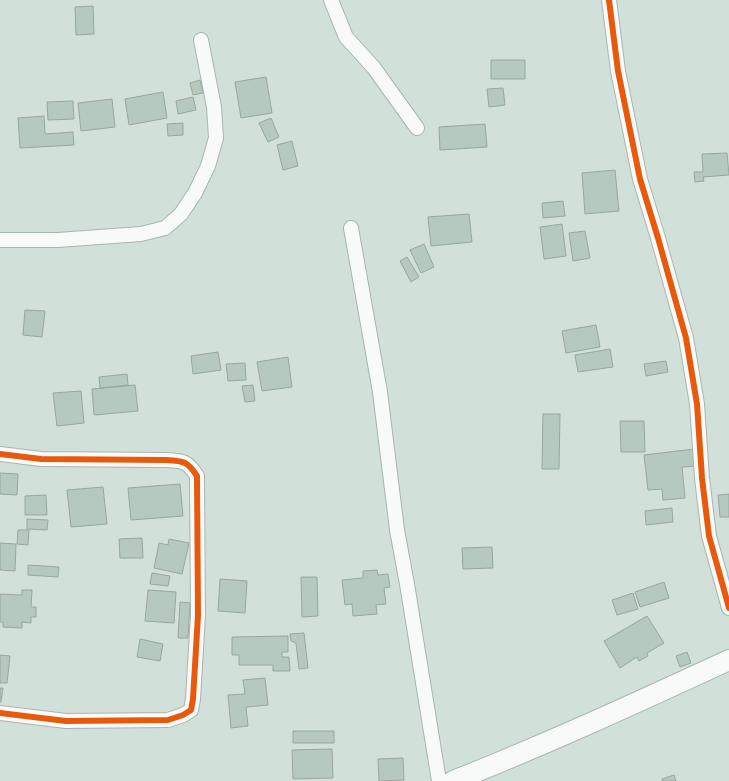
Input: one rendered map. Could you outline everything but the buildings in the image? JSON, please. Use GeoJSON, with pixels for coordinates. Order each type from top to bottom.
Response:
{"type":"FeatureCollection","features":[{"type":"Feature","properties":{"kind":"main road"},"geometry":{"type":"LineString","coordinates":[[453,781],[602,719],[729,660]]}},
{"type":"Feature","properties":{"kind":"street"},"geometry":{"type":"LineString","coordinates":[[331,0],[346,37],[374,68],[417,128]]}},
{"type":"Feature","properties":{"kind":"street"},"geometry":{"type":"LineString","coordinates":[[609,0],[618,71],[640,179],[686,338],[697,404],[702,478],[709,536],[729,608]]}},
{"type":"Feature","properties":{"kind":"street"},"geometry":{"type":"LineString","coordinates":[[0,240],[58,240],[141,234],[165,228],[181,214],[196,193],[208,166],[216,138],[214,107],[200,40]]}},
{"type":"Feature","properties":{"kind":"street"},"geometry":{"type":"LineString","coordinates":[[351,228],[380,392],[396,530],[407,584],[439,781]]}},
{"type":"Feature","properties":{"kind":"street"},"geometry":{"type":"LineString","coordinates":[[0,454],[41,459],[166,460],[180,461],[190,466],[197,476],[198,607],[193,699],[191,710],[183,715],[168,720],[66,721],[0,713]]}},
{"type":"Feature","properties":{"kind":"cycle path"},"geometry":{"type":"LineString","coordinates":[[609,0],[618,71],[640,179],[686,338],[697,404],[702,478],[709,536],[729,608]]}},
{"type":"Feature","properties":{"kind":"cycle path"},"geometry":{"type":"LineString","coordinates":[[0,454],[41,459],[166,460],[177,461],[188,465],[197,476],[198,615],[193,699],[191,710],[183,715],[168,720],[66,721],[0,713]]}}]}
